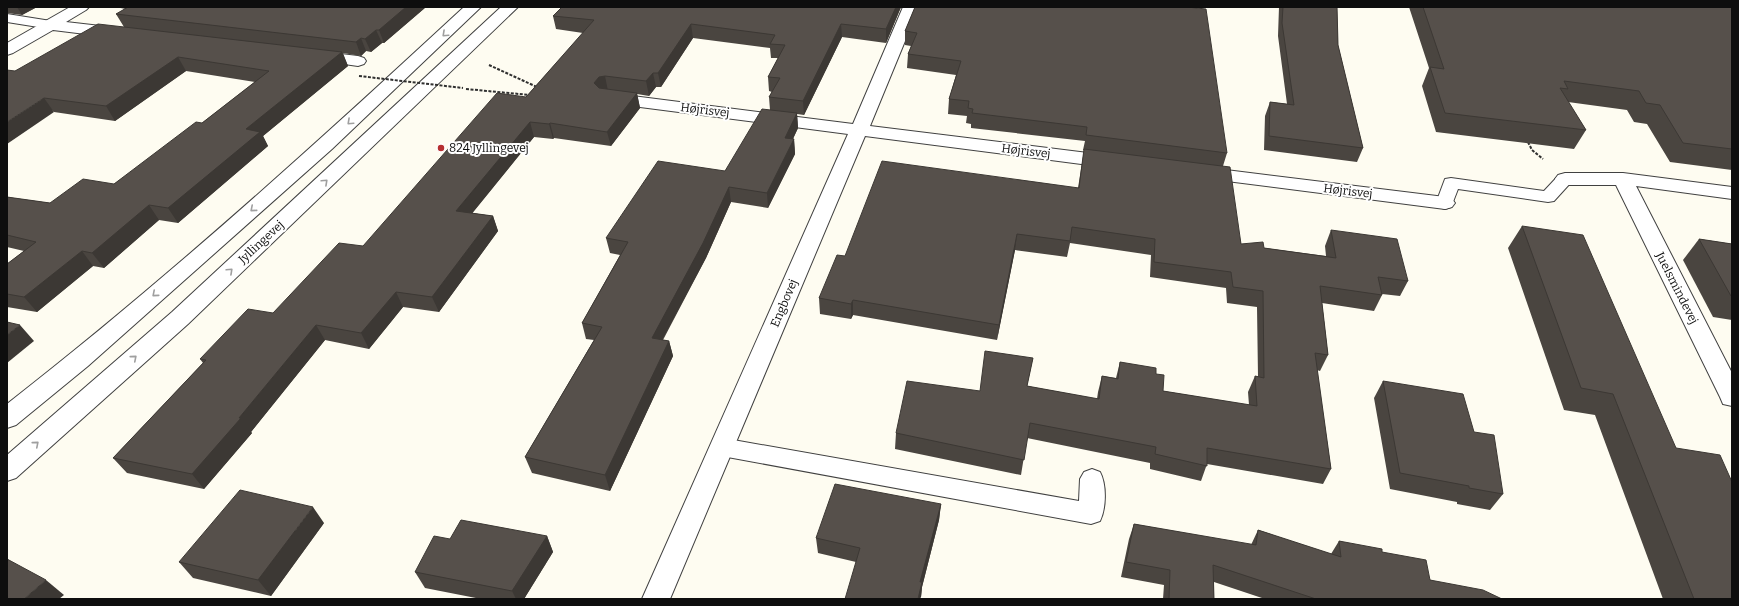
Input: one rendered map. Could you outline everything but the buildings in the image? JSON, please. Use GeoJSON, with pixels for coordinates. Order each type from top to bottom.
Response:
{"type":"FeatureCollection","features":[{"type":"Feature","properties":{"kind":"street"},"geometry":{"type":"LineString","coordinates":[[7,50],[81,7]]}},
{"type":"Feature","properties":{"kind":"street"},"geometry":{"type":"LineString","coordinates":[[7,418],[80,360],[320,151],[473,7]]}},
{"type":"Feature","properties":{"kind":"street","name":"Jyllingevej"},"geometry":{"type":"LineString","coordinates":[[7,470],[180,318],[510,7]]}},
{"type":"Feature","properties":{"kind":"street","name":"Engbovej"},"geometry":{"type":"LineString","coordinates":[[656,599],[911,7]]}},
{"type":"Feature","properties":{"kind":"street"},"geometry":{"type":"LineString","coordinates":[[51,25],[130,34]]}},
{"type":"Feature","properties":{"kind":"street"},"geometry":{"type":"LineString","coordinates":[[302,55],[358,68]]}},
{"type":"Feature","properties":{"kind":"street","name":"Højrisvej"},"geometry":{"type":"LineString","coordinates":[[608,97],[1126,163]]}},
{"type":"Feature","properties":{"kind":"street","name":"Højrisvej"},"geometry":{"type":"LineString","coordinates":[[1189,171],[1445,203]]}},
{"type":"Feature","properties":{"kind":"street"},"geometry":{"type":"LineString","coordinates":[[1565,179],[1623,179],[1732,193]]}},
{"type":"Feature","properties":{"kind":"street","name":"Juelsmindevej"},"geometry":{"type":"LineString","coordinates":[[1623,179],[1732,397]]}},
{"type":"Feature","properties":{"kind":"lane"},"geometry":{"type":"LineString","coordinates":[[7,18],[51,25]]}},
{"type":"Feature","properties":{"kind":"lane"},"geometry":{"type":"LineString","coordinates":[[1445,203],[1451,183],[1548,197],[1565,179]]}},
{"type":"Feature","properties":{"kind":"lane"},"geometry":{"type":"LineString","coordinates":[[722,447],[1091,514],[1092,479]]}},
{"type":"Feature","properties":{"kind":"path"},"geometry":{"type":"LineString","coordinates":[[452,62],[487,64],[540,88]]}},
{"type":"Feature","properties":{"kind":"path"},"geometry":{"type":"LineString","coordinates":[[358,68],[531,95]]}},
{"type":"Feature","properties":{"kind":"path"},"geometry":{"type":"LineString","coordinates":[[1526,135],[1532,150],[1565,179]]}},
{"type":"Feature","properties":{"kind":"place","name":"824 Jyllingevej"},"geometry":{"type":"Point","coordinates":[441,148]}}]}
